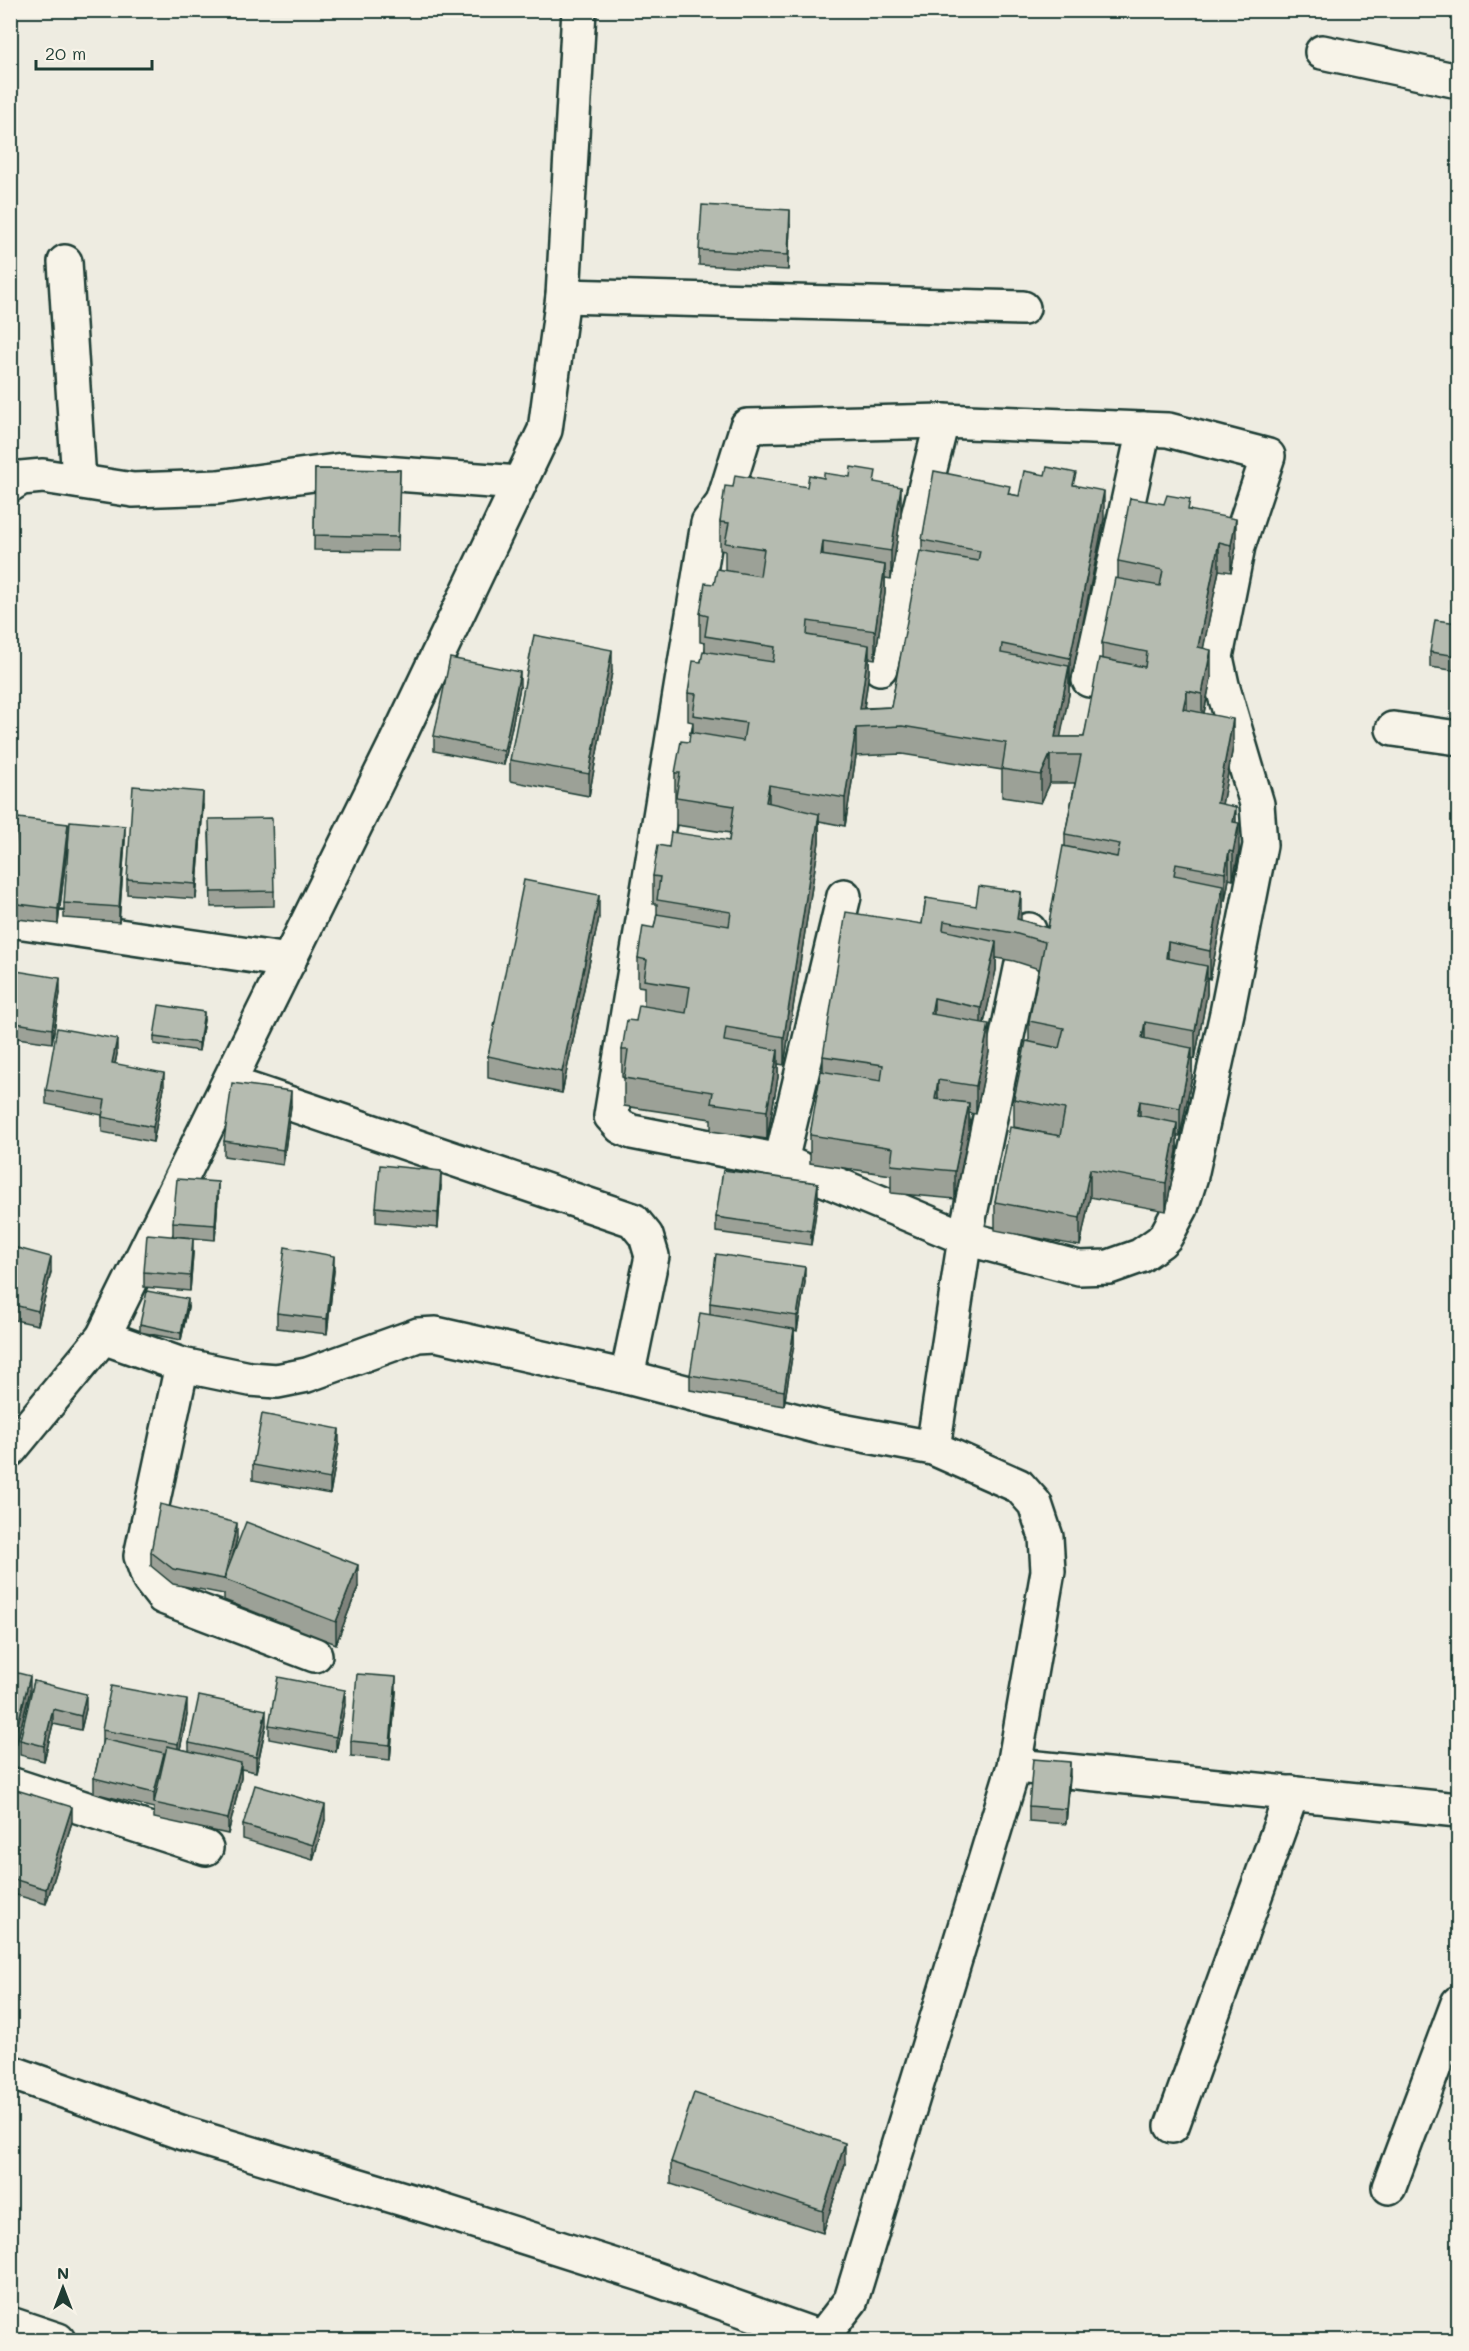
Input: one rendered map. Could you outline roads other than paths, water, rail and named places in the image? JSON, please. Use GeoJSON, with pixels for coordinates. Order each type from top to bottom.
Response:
{"type":"FeatureCollection","features":[{"type":"Feature","properties":{"kind":"street"},"geometry":{"type":"LineString","coordinates":[[10,1450],[103,1337],[395,745],[545,430],[562,296],[579,10]]}},
{"type":"Feature","properties":{"kind":"street"},"geometry":{"type":"LineString","coordinates":[[1322,52],[1458,81]]}},
{"type":"Feature","properties":{"kind":"street"},"geometry":{"type":"LineString","coordinates":[[65,262],[79,482]]}},
{"type":"Feature","properties":{"kind":"street"},"geometry":{"type":"LineString","coordinates":[[562,296],[1023,309]]}},
{"type":"Feature","properties":{"kind":"street"},"geometry":{"type":"LineString","coordinates":[[880,668],[942,421]]}},
{"type":"Feature","properties":{"kind":"street"},"geometry":{"type":"LineString","coordinates":[[942,421],[1144,429],[1168,430],[1268,456],[1238,546],[1216,657],[1257,804],[1260,846],[1222,1036],[1184,1197],[1181,1208],[1166,1236],[1140,1256],[1108,1266],[1079,1268],[965,1238],[782,1161],[644,1135],[621,1127],[611,1116],[708,522],[723,503],[747,426],[942,421]]}},
{"type":"Feature","properties":{"kind":"street"},"geometry":{"type":"LineString","coordinates":[[1089,680],[1144,429]]}},
{"type":"Feature","properties":{"kind":"street"},"geometry":{"type":"LineString","coordinates":[[10,485],[21,478],[43,476],[133,490],[218,487],[343,470],[519,483]]}},
{"type":"Feature","properties":{"kind":"street"},"geometry":{"type":"LineString","coordinates":[[1393,729],[1458,738]]}},
{"type":"Feature","properties":{"kind":"street"},"geometry":{"type":"LineString","coordinates":[[782,1161],[844,896]]}},
{"type":"Feature","properties":{"kind":"street"},"geometry":{"type":"LineString","coordinates":[[10,920],[289,961]]}},
{"type":"Feature","properties":{"kind":"street"},"geometry":{"type":"LineString","coordinates":[[933,1448],[965,1238],[1029,930]]}},
{"type":"Feature","properties":{"kind":"street"},"geometry":{"type":"LineString","coordinates":[[229,1083],[633,1220],[646,1236],[652,1256],[627,1377]]}},
{"type":"Feature","properties":{"kind":"street"},"geometry":{"type":"LineString","coordinates":[[10,2072],[183,2133],[430,2207],[599,2261],[821,2339],[851,2300],[1014,1766],[1048,1571],[1046,1537],[1035,1504],[1019,1486],[933,1448],[820,1427],[627,1377],[436,1334],[418,1335],[307,1375],[277,1381],[250,1379],[182,1365],[103,1337]]}},
{"type":"Feature","properties":{"kind":"street"},"geometry":{"type":"LineString","coordinates":[[182,1365],[141,1556],[149,1579],[163,1596],[315,1655]]}},
{"type":"Feature","properties":{"kind":"street"},"geometry":{"type":"LineString","coordinates":[[1014,1766],[1458,1809]]}},
{"type":"Feature","properties":{"kind":"street"},"geometry":{"type":"LineString","coordinates":[[10,1784],[206,1848]]}},
{"type":"Feature","properties":{"kind":"street"},"geometry":{"type":"LineString","coordinates":[[1172,2127],[1292,1793]]}},
{"type":"Feature","properties":{"kind":"street"},"geometry":{"type":"LineString","coordinates":[[1389,2187],[1458,2003]]}}]}
